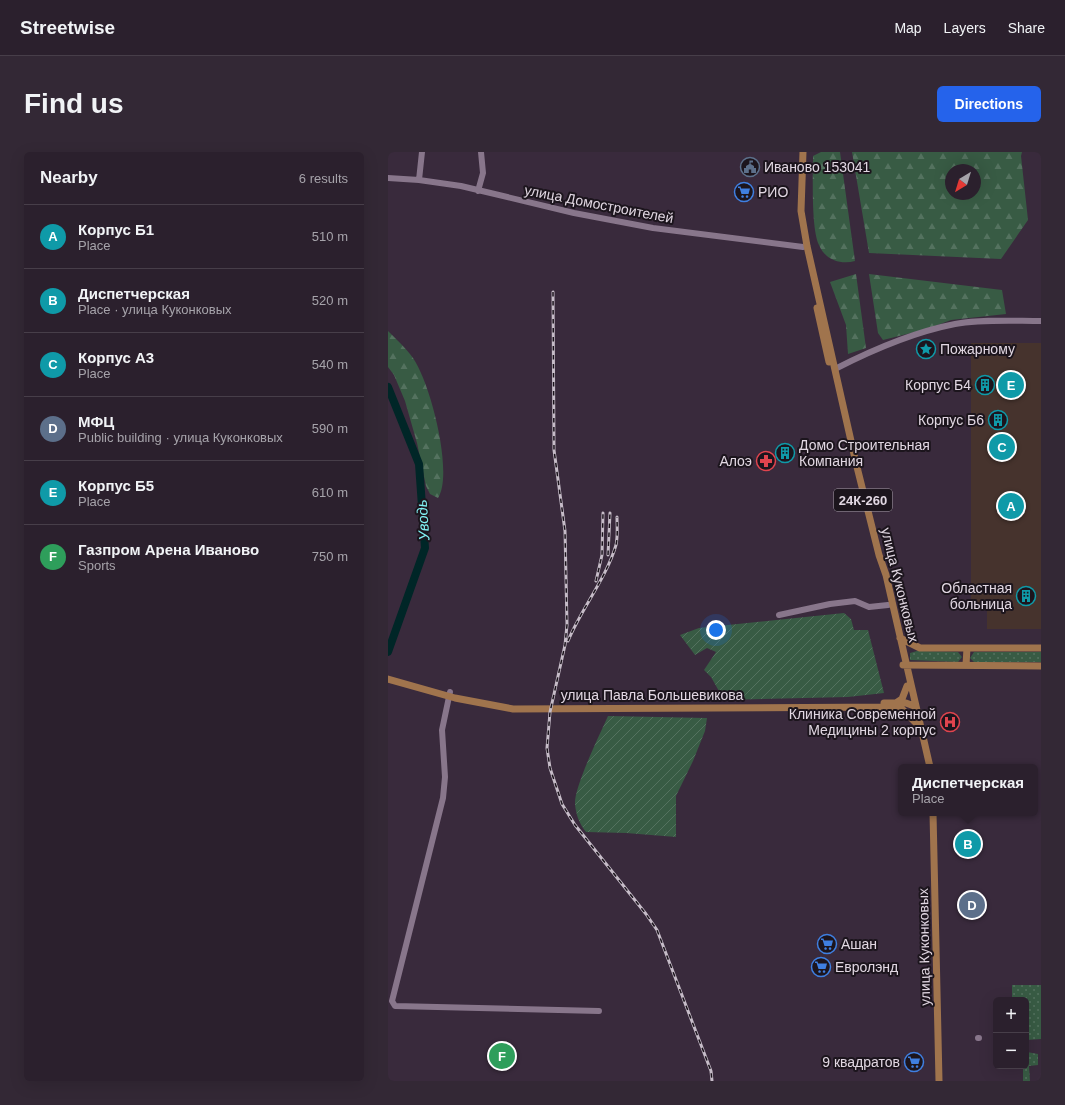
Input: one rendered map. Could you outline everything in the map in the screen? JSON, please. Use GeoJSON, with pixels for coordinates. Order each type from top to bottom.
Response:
{"type":"FeatureCollection","features":[{"type":"Feature","properties":{"kind":"main road","name":"24К-260"},"geometry":{"type":"LineString","coordinates":[[801,152],[799,212],[805,247]]}},
{"type":"Feature","properties":{"kind":"main road","name":"улица Куконковых"},"geometry":{"type":"LineString","coordinates":[[805,247],[819,324],[834,370],[879,555],[886,575],[905,665]]}},
{"type":"Feature","properties":{"kind":"main road","name":"улица Куконковых"},"geometry":{"type":"LineString","coordinates":[[834,370],[888,605],[910,686],[915,722],[924,764]]}},
{"type":"Feature","properties":{"kind":"main road"},"geometry":{"type":"LineString","coordinates":[[900,638],[920,648],[1041,648]]}},
{"type":"Feature","properties":{"kind":"main road"},"geometry":{"type":"LineString","coordinates":[[966,665],[967,648]]}},
{"type":"Feature","properties":{"kind":"main road"},"geometry":{"type":"LineString","coordinates":[[905,665],[1041,666]]}},
{"type":"Feature","properties":{"kind":"main road"},"geometry":{"type":"LineString","coordinates":[[891,705],[902,699],[910,686],[912,671],[919,665]]}},
{"type":"Feature","properties":{"kind":"main road"},"geometry":{"type":"LineString","coordinates":[[388,676],[401,681]]}},
{"type":"Feature","properties":{"kind":"main road","name":"улица Павла Большевикова"},"geometry":{"type":"LineString","coordinates":[[388,679],[449,694],[495,702],[543,705],[891,705],[903,710],[915,722]]}},
{"type":"Feature","properties":{"kind":"main road"},"geometry":{"type":"LineString","coordinates":[[891,705],[913,706]]}},
{"type":"Feature","properties":{"kind":"main road","name":"улица Куконковых"},"geometry":{"type":"LineString","coordinates":[[913,706],[929,764]]}},
{"type":"Feature","properties":{"kind":"main road","name":"улица Куконковых"},"geometry":{"type":"LineString","coordinates":[[934,816],[939,1081]]}},
{"type":"Feature","properties":{"kind":"main road","name":"улица Куконковых"},"geometry":{"type":"LineString","coordinates":[[938,816],[944,1081]]}},
{"type":"Feature","properties":{"kind":"street"},"geometry":{"type":"LineString","coordinates":[[419,180],[422,152]]}},
{"type":"Feature","properties":{"kind":"street"},"geometry":{"type":"LineString","coordinates":[[478,191],[483,173],[480,152]]}},
{"type":"Feature","properties":{"kind":"street","name":"улица Домостроителей"},"geometry":{"type":"LineString","coordinates":[[388,178],[419,180],[461,186],[574,213],[653,228],[805,247]]}},
{"type":"Feature","properties":{"kind":"street"},"geometry":{"type":"LineString","coordinates":[[834,370],[914,336],[956,324],[1041,321]]}},
{"type":"Feature","properties":{"kind":"street"},"geometry":{"type":"LineString","coordinates":[[779,615],[830,604],[855,601],[869,607],[888,605]]}},
{"type":"Feature","properties":{"kind":"street"},"geometry":{"type":"LineString","coordinates":[[449,694],[442,730],[445,777],[443,798],[392,1001],[395,1006],[599,1011]]}},
{"type":"Feature","properties":{"kind":"shaded area"},"geometry":{"type":"Polygon","coordinates":[[[971,343],[1041,343],[1041,629],[987,629],[987,603],[971,603],[971,343]]]}},
{"type":"Feature","properties":{"kind":"green space"},"geometry":{"type":"Polygon","coordinates":[[[821,152],[840,152],[855,261],[839,262],[829,258],[822,250],[816,237],[813,202],[813,156],[821,152]]]}},
{"type":"Feature","properties":{"kind":"green space"},"geometry":{"type":"Polygon","coordinates":[[[852,152],[1022,152],[1021,156],[1028,220],[1001,259],[869,253],[852,152]]]}},
{"type":"Feature","properties":{"kind":"green space"},"geometry":{"type":"Polygon","coordinates":[[[856,274],[866,348],[848,354],[846,325],[830,282],[856,274]]]}},
{"type":"Feature","properties":{"kind":"green space"},"geometry":{"type":"Polygon","coordinates":[[[869,274],[1002,290],[1006,314],[951,320],[927,329],[883,340],[878,333],[869,274]]]}},
{"type":"Feature","properties":{"kind":"green space"},"geometry":{"type":"Polygon","coordinates":[[[388,331],[413,358],[420,370],[433,406],[442,449],[442,486],[438,498],[430,494],[426,486],[417,443],[405,401],[394,375],[388,367],[388,331]]]}},
{"type":"Feature","properties":{"kind":"green space"},"geometry":{"type":"Polygon","coordinates":[[[844,613],[851,619],[854,630],[868,630],[884,693],[848,697],[724,700],[711,677],[704,670],[716,652],[707,648],[695,655],[680,635],[699,628],[844,613]]]}},
{"type":"Feature","properties":{"kind":"green space"},"geometry":{"type":"Polygon","coordinates":[[[917,651],[958,652],[962,657],[958,662],[910,660],[910,653],[917,651]]]}},
{"type":"Feature","properties":{"kind":"green space"},"geometry":{"type":"Polygon","coordinates":[[[974,652],[1041,652],[1041,662],[974,662],[970,658],[974,652]]]}},
{"type":"Feature","properties":{"kind":"green space"},"geometry":{"type":"Polygon","coordinates":[[[608,716],[707,718],[705,731],[693,761],[676,796],[676,837],[626,833],[586,832],[581,825],[576,812],[576,796],[588,760],[608,716]]]}},
{"type":"Feature","properties":{"kind":"green space"},"geometry":{"type":"Polygon","coordinates":[[[1012,985],[1041,985],[1041,1039],[1029,1040],[1029,997],[1012,997],[1012,985]]]}},
{"type":"Feature","properties":{"kind":"green space"},"geometry":{"type":"Polygon","coordinates":[[[1029,1052],[1038,1054],[1038,1065],[1029,1066],[1029,1052]]]}},
{"type":"Feature","properties":{"kind":"green space"},"geometry":{"type":"Polygon","coordinates":[[[1029,1066],[1030,1081],[1023,1081],[1023,1069],[1029,1069],[1029,1066]]]}},
{"type":"Feature","properties":{"kind":"waterway","name":"Уводь"},"geometry":{"type":"LineString","coordinates":[[388,387],[419,464],[425,548],[388,652]]}},
{"type":"Feature","properties":{"kind":"railway"},"geometry":{"type":"LineString","coordinates":[[553,292],[554,450],[565,531],[567,625],[565,645],[550,712],[547,748],[550,768],[562,804],[575,825],[657,930],[711,1071],[712,1081]]}},
{"type":"Feature","properties":{"kind":"railway"},"geometry":{"type":"LineString","coordinates":[[596,581],[602,555],[603,513]]}},
{"type":"Feature","properties":{"kind":"railway"},"geometry":{"type":"LineString","coordinates":[[608,555],[610,513]]}},
{"type":"Feature","properties":{"kind":"railway"},"geometry":{"type":"LineString","coordinates":[[568,641],[573,629],[612,558],[617,542],[617,517]]}},
{"type":"Feature","properties":{"kind":"place","name":"Иваново 153041"},"geometry":{"type":"Point","coordinates":[750,167]}},
{"type":"Feature","properties":{"kind":"place","name":"РИО"},"geometry":{"type":"Point","coordinates":[744,192]}},
{"type":"Feature","properties":{"kind":"place","name":"Пожарному"},"geometry":{"type":"Point","coordinates":[926,349]}},
{"type":"Feature","properties":{"kind":"place","name":"Корпус Б4"},"geometry":{"type":"Point","coordinates":[985,385]}},
{"type":"Feature","properties":{"kind":"place","name":"Корпус Б5"},"geometry":{"type":"Point","coordinates":[1011,385]}},
{"type":"Feature","properties":{"kind":"place","name":"Корпус Б6"},"geometry":{"type":"Point","coordinates":[998,420]}},
{"type":"Feature","properties":{"kind":"place","name":"Корпус А3"},"geometry":{"type":"Point","coordinates":[1002,447]}},
{"type":"Feature","properties":{"kind":"place","name":"Домо Строительная Компания"},"geometry":{"type":"Point","coordinates":[785,453]}},
{"type":"Feature","properties":{"kind":"place","name":"Алоэ"},"geometry":{"type":"Point","coordinates":[766,461]}},
{"type":"Feature","properties":{"kind":"place","name":"Корпус Б1"},"geometry":{"type":"Point","coordinates":[1011,506]}},
{"type":"Feature","properties":{"kind":"place","name":"Областная больница"},"geometry":{"type":"Point","coordinates":[1026,596]}},
{"type":"Feature","properties":{"kind":"place","name":"Клиника Современной Медицины 2 корпус"},"geometry":{"type":"Point","coordinates":[950,722]}},
{"type":"Feature","properties":{"kind":"place","name":"Диспетчерская"},"geometry":{"type":"Point","coordinates":[968,844]}},
{"type":"Feature","properties":{"kind":"place","name":"МФЦ"},"geometry":{"type":"Point","coordinates":[972,905]}},
{"type":"Feature","properties":{"kind":"place","name":"Ашан"},"geometry":{"type":"Point","coordinates":[827,944]}},
{"type":"Feature","properties":{"kind":"place","name":"Евролэнд"},"geometry":{"type":"Point","coordinates":[821,967]}},
{"type":"Feature","properties":{"kind":"place","name":"Газпром Арена Иваново"},"geometry":{"type":"Point","coordinates":[502,1056]}},
{"type":"Feature","properties":{"kind":"place","name":"9 квадратов"},"geometry":{"type":"Point","coordinates":[914,1062]}}]}
